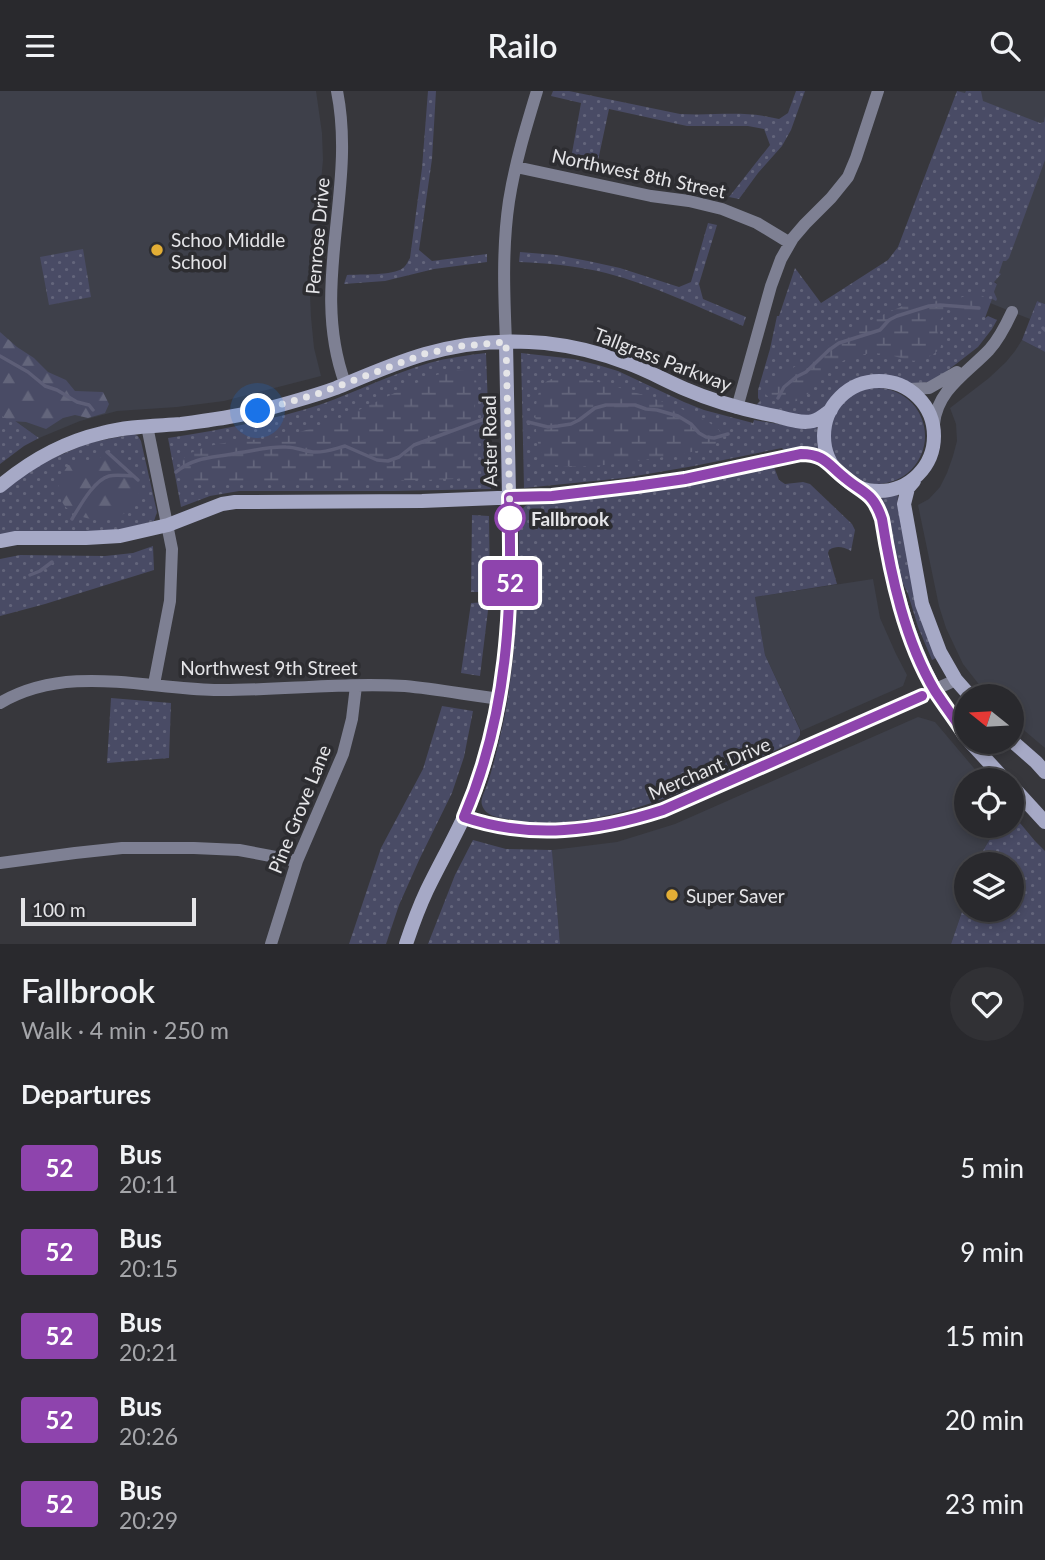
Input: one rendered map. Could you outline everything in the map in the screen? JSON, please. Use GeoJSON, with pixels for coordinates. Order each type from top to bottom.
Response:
{"type":"FeatureCollection","features":[{"type":"Feature","properties":{"kind":"street","name":"Penrose Drive"},"geometry":{"type":"LineString","coordinates":[[337,91],[343,153],[331,279],[331,307],[333,338],[345,383]]}},
{"type":"Feature","properties":{"kind":"street","name":"Aster Road"},"geometry":{"type":"LineString","coordinates":[[406,944],[426,892],[474,796],[499,699],[510,597],[505,238],[519,148],[537,91]]}},
{"type":"Feature","properties":{"kind":"street"},"geometry":{"type":"LineString","coordinates":[[737,408],[781,259],[805,224],[848,177],[878,91]]}},
{"type":"Feature","properties":{"kind":"street","name":"Northwest 8th Street"},"geometry":{"type":"LineString","coordinates":[[516,167],[722,209],[757,223],[790,243]]}},
{"type":"Feature","properties":{"kind":"street"},"geometry":{"type":"LineString","coordinates":[[960,684],[940,652],[922,604],[904,504],[908,488],[931,454],[936,410],[943,395],[984,355],[1003,330],[1012,312]]}},
{"type":"Feature","properties":{"kind":"street","name":"Tallgrass Parkway"},"geometry":{"type":"LineString","coordinates":[[0,486],[29,463],[64,445],[104,432],[204,421],[267,409],[320,393],[402,361],[443,349],[482,343],[563,345],[608,356],[684,389],[737,408],[805,422],[816,420],[831,410]]}},
{"type":"Feature","properties":{"kind":"street"},"geometry":{"type":"LineString","coordinates":[[833,466],[825,448],[825,428],[831,410],[843,394],[871,381],[891,381],[910,389],[922,390],[937,385],[984,355]]}},
{"type":"Feature","properties":{"kind":"street"},"geometry":{"type":"LineString","coordinates":[[910,389],[925,404],[934,424]]}},
{"type":"Feature","properties":{"kind":"street"},"geometry":{"type":"LineString","coordinates":[[147,426],[172,549],[170,601],[154,684]]}},
{"type":"Feature","properties":{"kind":"street"},"geometry":{"type":"LineString","coordinates":[[0,541],[16,538],[120,536],[168,525],[222,504],[235,502],[422,501],[552,496],[685,479],[810,454],[833,466],[848,481],[869,494],[878,508],[900,608],[921,663],[934,689],[954,718]]}},
{"type":"Feature","properties":{"kind":"street"},"geometry":{"type":"LineString","coordinates":[[857,486],[876,491],[896,488],[914,479],[921,472]]}},
{"type":"Feature","properties":{"kind":"street","name":"Merchant Drive"},"geometry":{"type":"LineString","coordinates":[[464,817],[529,831],[583,829],[633,820],[673,806],[956,680]]}},
{"type":"Feature","properties":{"kind":"street","name":"Northwest 9th Street"},"geometry":{"type":"LineString","coordinates":[[0,703],[43,686],[69,681],[154,684],[211,690],[403,686],[499,699]]}},
{"type":"Feature","properties":{"kind":"street","name":"Pine Grove Lane"},"geometry":{"type":"LineString","coordinates":[[271,944],[297,861],[343,754],[352,719],[356,686]]}},
{"type":"Feature","properties":{"kind":"street"},"geometry":{"type":"LineString","coordinates":[[1024,752],[1045,772]]}},
{"type":"Feature","properties":{"kind":"street"},"geometry":{"type":"LineString","coordinates":[[981,754],[994,768]]}},
{"type":"Feature","properties":{"kind":"street"},"geometry":{"type":"LineString","coordinates":[[1024,799],[1045,822]]}},
{"type":"Feature","properties":{"kind":"street"},"geometry":{"type":"LineString","coordinates":[[0,863],[110,849],[170,848],[239,850],[297,861]]}},
{"type":"Feature","properties":{"kind":"shaded area","name":"Schoo Middle School"},"geometry":{"type":"Polygon","coordinates":[[[0,91],[316,91],[323,160],[310,295],[314,348],[321,376],[224,401],[117,411],[80,421],[39,438],[0,410],[0,91]]]}},
{"type":"Feature","properties":{"kind":"shaded area"},"geometry":{"type":"Polygon","coordinates":[[[957,91],[1045,91],[1045,304],[1037,301],[1030,319],[990,303],[997,283],[908,249],[965,94],[957,91]]]}},
{"type":"Feature","properties":{"kind":"shaded area"},"geometry":{"type":"Polygon","coordinates":[[[1022,340],[1045,352],[1045,748],[1024,730],[1024,684],[979,684],[963,664],[939,606],[918,505],[929,499],[940,487],[953,456],[957,441],[956,424],[950,408],[989,378],[1022,340]]]}},
{"type":"Feature","properties":{"kind":"shaded area"},"geometry":{"type":"Polygon","coordinates":[[[873,579],[880,618],[907,675],[903,686],[801,731],[765,655],[755,597],[873,579]]]}},
{"type":"Feature","properties":{"kind":"shaded area"},"geometry":{"type":"Polygon","coordinates":[[[918,717],[935,722],[954,744],[954,754],[962,754],[974,768],[954,768],[954,838],[991,838],[982,852],[954,852],[954,922],[958,922],[951,944],[560,944],[552,850],[617,842],[675,824],[918,717]]]}},
{"type":"Feature","properties":{"kind":"green space"},"geometry":{"type":"Polygon","coordinates":[[[428,91],[436,91],[432,159],[419,250],[432,261],[487,254],[487,262],[434,269],[385,281],[344,284],[347,275],[398,271],[410,258],[422,168],[428,91]]]}},
{"type":"Feature","properties":{"kind":"green space"},"geometry":{"type":"Polygon","coordinates":[[[553,91],[569,91],[680,114],[742,114],[779,119],[788,113],[796,91],[805,91],[791,130],[782,146],[739,199],[729,197],[770,145],[764,129],[748,126],[687,126],[609,109],[596,170],[570,164],[581,103],[551,96],[553,91]]]}},
{"type":"Feature","properties":{"kind":"green space"},"geometry":{"type":"Polygon","coordinates":[[[957,91],[981,91],[983,101],[1040,123],[1044,122],[1045,116],[1045,160],[1009,258],[1003,261],[999,273],[1001,274],[994,282],[997,284],[994,292],[997,299],[992,299],[985,318],[988,316],[997,320],[992,329],[978,347],[934,381],[910,385],[884,376],[862,378],[844,386],[821,411],[808,417],[758,408],[758,390],[777,316],[795,268],[821,303],[888,260],[898,247],[957,91]]]}},
{"type":"Feature","properties":{"kind":"green space"},"geometry":{"type":"Polygon","coordinates":[[[708,223],[717,225],[699,284],[703,299],[746,317],[743,326],[624,278],[573,267],[519,262],[520,252],[556,255],[620,268],[679,287],[691,282],[708,223]]]}},
{"type":"Feature","properties":{"kind":"green space"},"geometry":{"type":"Polygon","coordinates":[[[83,249],[91,297],[49,305],[40,257],[83,249]]]}},
{"type":"Feature","properties":{"kind":"green space"},"geometry":{"type":"Polygon","coordinates":[[[974,295],[983,296],[989,301],[981,318],[971,319],[953,310],[951,304],[956,300],[974,295]]]}},
{"type":"Feature","properties":{"kind":"green space"},"geometry":{"type":"Polygon","coordinates":[[[914,301],[947,301],[948,305],[938,324],[941,345],[935,353],[915,361],[879,353],[851,357],[833,367],[802,399],[786,401],[764,393],[765,388],[788,371],[860,325],[914,301]]]}},
{"type":"Feature","properties":{"kind":"green space"},"geometry":{"type":"Polygon","coordinates":[[[1037,301],[1045,304],[1045,352],[1022,340],[1037,301]]]}},
{"type":"Feature","properties":{"kind":"green space"},"geometry":{"type":"Polygon","coordinates":[[[0,332],[48,372],[66,380],[75,391],[103,392],[109,404],[105,413],[88,418],[75,415],[63,418],[46,429],[26,422],[10,421],[0,415],[0,332]]]}},
{"type":"Feature","properties":{"kind":"green space"},"geometry":{"type":"Polygon","coordinates":[[[486,353],[491,489],[239,491],[210,496],[181,507],[168,438],[281,416],[319,405],[429,363],[486,353]]]}},
{"type":"Feature","properties":{"kind":"green space"},"geometry":{"type":"Polygon","coordinates":[[[521,353],[574,359],[618,371],[704,410],[753,423],[754,420],[807,429],[817,426],[818,448],[803,447],[785,451],[782,448],[624,478],[524,488],[521,353]]]}},
{"type":"Feature","properties":{"kind":"green space"},"geometry":{"type":"Polygon","coordinates":[[[455,370],[471,373],[476,382],[477,461],[471,474],[466,477],[283,484],[215,481],[194,484],[186,482],[182,474],[182,460],[202,448],[285,436],[310,429],[426,379],[455,370]]]}},
{"type":"Feature","properties":{"kind":"green space"},"geometry":{"type":"Polygon","coordinates":[[[567,376],[625,389],[673,405],[710,423],[721,432],[719,438],[716,444],[708,449],[625,463],[578,467],[548,462],[539,448],[537,402],[544,383],[553,378],[567,376]]]}},
{"type":"Feature","properties":{"kind":"green space"},"geometry":{"type":"Polygon","coordinates":[[[868,388],[886,388],[904,396],[917,409],[925,427],[922,455],[904,476],[886,484],[868,484],[850,476],[837,463],[829,445],[829,427],[837,409],[850,396],[868,388]]]}},
{"type":"Feature","properties":{"kind":"green space"},"geometry":{"type":"Polygon","coordinates":[[[0,410],[39,438],[0,464],[0,410]]]}},
{"type":"Feature","properties":{"kind":"green space"},"geometry":{"type":"Polygon","coordinates":[[[134,434],[141,441],[157,512],[154,521],[116,531],[0,536],[0,492],[40,464],[88,443],[134,434]]]}},
{"type":"Feature","properties":{"kind":"green space"},"geometry":{"type":"Polygon","coordinates":[[[120,456],[132,466],[138,482],[138,496],[133,506],[124,514],[99,520],[74,513],[64,505],[57,490],[68,465],[90,463],[101,457],[120,456]]]}},
{"type":"Feature","properties":{"kind":"green space"},"geometry":{"type":"Polygon","coordinates":[[[774,467],[779,480],[785,484],[810,484],[855,530],[851,551],[835,547],[828,553],[837,584],[755,597],[765,655],[800,730],[796,741],[695,786],[623,812],[586,820],[550,823],[505,819],[487,813],[482,800],[503,724],[514,649],[519,519],[523,508],[531,503],[774,467]]]}},
{"type":"Feature","properties":{"kind":"green space"},"geometry":{"type":"Polygon","coordinates":[[[898,495],[897,505],[936,658],[932,660],[900,578],[885,506],[881,500],[898,495]]]}},
{"type":"Feature","properties":{"kind":"green space"},"geometry":{"type":"Polygon","coordinates":[[[472,515],[489,516],[490,592],[471,592],[472,515]]]}},
{"type":"Feature","properties":{"kind":"green space"},"geometry":{"type":"Polygon","coordinates":[[[153,546],[154,570],[0,616],[0,559],[20,555],[105,556],[133,553],[153,546]]]}},
{"type":"Feature","properties":{"kind":"green space"},"geometry":{"type":"Polygon","coordinates":[[[489,602],[480,676],[461,673],[471,603],[489,602]]]}},
{"type":"Feature","properties":{"kind":"green space"},"geometry":{"type":"Polygon","coordinates":[[[111,698],[171,703],[169,758],[107,763],[111,698]]]}},
{"type":"Feature","properties":{"kind":"green space"},"geometry":{"type":"Polygon","coordinates":[[[442,706],[473,711],[464,757],[452,793],[399,905],[386,944],[349,944],[381,848],[423,769],[442,706]]]}},
{"type":"Feature","properties":{"kind":"green space"},"geometry":{"type":"Polygon","coordinates":[[[1024,828],[1045,851],[1045,944],[951,944],[958,922],[1024,922],[1024,852],[982,852],[990,839],[1024,838],[1024,828]]]}},
{"type":"Feature","properties":{"kind":"green space"},"geometry":{"type":"Polygon","coordinates":[[[473,840],[506,849],[552,850],[560,944],[428,944],[455,875],[473,840]]]}},
{"type":"Feature","properties":{"kind":"waterway"},"geometry":{"type":"LineString","coordinates":[[778,398],[784,387],[839,343],[880,330],[897,316],[929,306],[979,308]]}},
{"type":"Feature","properties":{"kind":"waterway"},"geometry":{"type":"LineString","coordinates":[[0,356],[28,372],[45,386],[89,405],[93,410]]}},
{"type":"Feature","properties":{"kind":"waterway"},"geometry":{"type":"LineString","coordinates":[[528,422],[548,427],[571,424],[595,408],[606,405],[635,405],[678,416],[706,437],[728,434]]}},
{"type":"Feature","properties":{"kind":"waterway"},"geometry":{"type":"LineString","coordinates":[[176,472],[205,458],[280,447],[317,452],[345,446],[377,460],[388,461],[399,457],[414,445],[484,419]]}},
{"type":"Feature","properties":{"kind":"waterway"},"geometry":{"type":"LineString","coordinates":[[107,452],[138,480]]}},
{"type":"Feature","properties":{"kind":"waterway"},"geometry":{"type":"LineString","coordinates":[[72,519],[88,494],[103,478],[115,475],[133,476]]}},
{"type":"Feature","properties":{"kind":"waterway"},"geometry":{"type":"LineString","coordinates":[[30,575],[52,562]]}},
{"type":"Feature","properties":{"kind":"bus line","name":"52"},"geometry":{"type":"LineString","coordinates":[[922,696],[663,810],[633,820],[583,829],[529,831],[464,817],[474,796],[487,753],[503,673],[510,597],[509,497],[592,492],[685,479],[801,454],[820,458],[869,494],[878,508],[900,608],[921,663],[934,689],[954,718]]}},
{"type":"Feature","properties":{"kind":"place","name":"Schoo Middle School"},"geometry":{"type":"Point","coordinates":[157,250]}},
{"type":"Feature","properties":{"kind":"place","name":"Fallbrook"},"geometry":{"type":"Point","coordinates":[510,518]}},
{"type":"Feature","properties":{"kind":"place","name":"Super Saver"},"geometry":{"type":"Point","coordinates":[672,895]}},
{"type":"Feature","properties":{"kind":"route"},"geometry":{"type":"LineString","coordinates":[[258,411],[338,387],[424,354],[482,343],[506,342],[510,518]]}}]}
